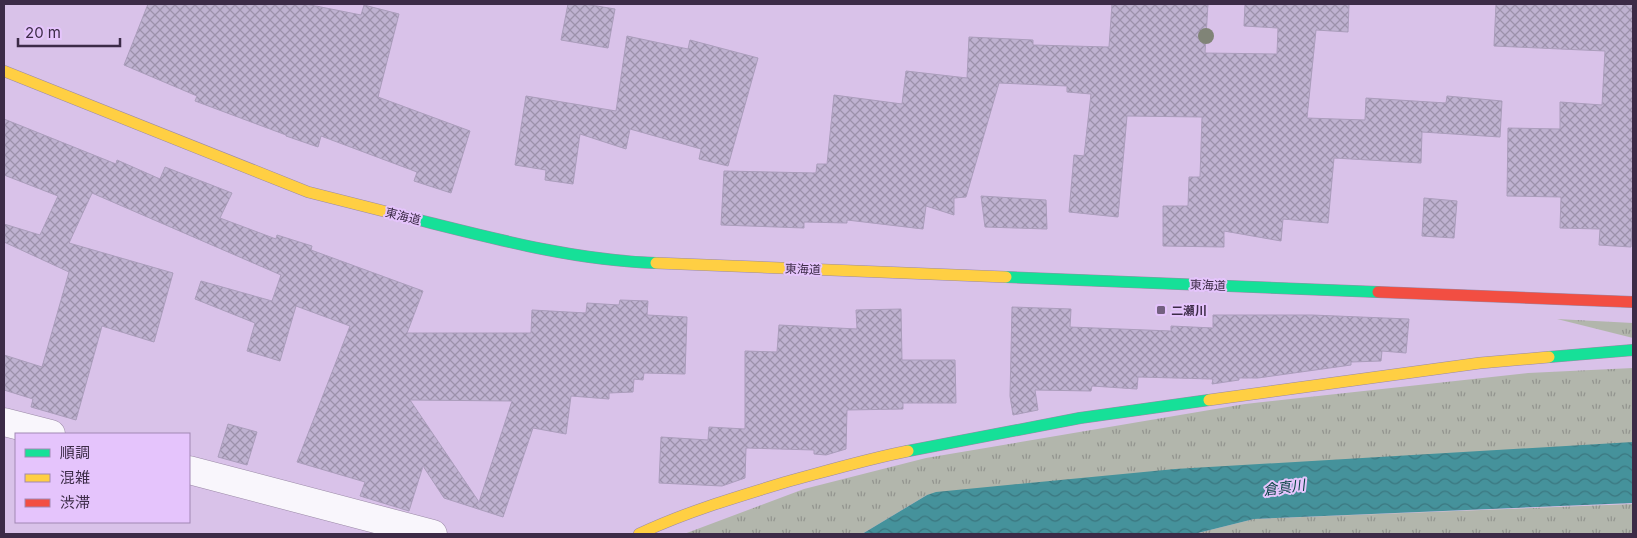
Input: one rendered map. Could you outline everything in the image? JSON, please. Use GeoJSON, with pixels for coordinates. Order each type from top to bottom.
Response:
{"type":"FeatureCollection","features":[{"type":"Feature","properties":{"kind":"main road","name":"東海道"},"geometry":{"type":"LineString","coordinates":[[4,71],[308,192],[504,241],[583,257],[646,263],[1633,302]]}},
{"type":"Feature","properties":{"kind":"main road"},"geometry":{"type":"LineString","coordinates":[[639,534],[665,522],[753,492],[864,460],[939,444],[1080,418],[1480,363],[1633,350]]}},
{"type":"Feature","properties":{"kind":"street"},"geometry":{"type":"LineString","coordinates":[[4,422],[47,433]]}},
{"type":"Feature","properties":{"kind":"street"},"geometry":{"type":"LineString","coordinates":[[190,470],[433,534]]}},
{"type":"Feature","properties":{"kind":"green space"},"geometry":{"type":"Polygon","coordinates":[[[1557,319],[1633,323],[1633,338],[1557,319]]]}},
{"type":"Feature","properties":{"kind":"green space"},"geometry":{"type":"Polygon","coordinates":[[[1633,368],[1633,443],[927,495],[862,534],[684,534],[804,489],[926,458],[1245,404],[1528,373],[1633,368]]]}},
{"type":"Feature","properties":{"kind":"green space"},"geometry":{"type":"Polygon","coordinates":[[[1633,504],[1633,534],[1194,534],[1254,519],[1633,504]]]}},
{"type":"Feature","properties":{"kind":"water","name":"倉真川"},"geometry":{"type":"Polygon","coordinates":[[[1633,442],[1633,503],[1254,519],[1194,534],[862,534],[927,495],[936,492],[1175,469],[1633,442]]]}},
{"type":"Feature","properties":{"kind":"building"},"geometry":{"type":"Polygon","coordinates":[[[148,4],[306,4],[361,15],[364,5],[399,14],[378,97],[470,131],[451,193],[414,181],[417,172],[321,136],[318,147],[195,101],[197,96],[124,65],[148,4]]]}},
{"type":"Feature","properties":{"kind":"building"},"geometry":{"type":"Polygon","coordinates":[[[568,4],[585,4],[615,9],[608,48],[561,40],[568,4]]]}},
{"type":"Feature","properties":{"kind":"building"},"geometry":{"type":"Polygon","coordinates":[[[1112,4],[1208,4],[1205,53],[1277,54],[1278,28],[1244,26],[1245,4],[1349,4],[1348,32],[1316,30],[1307,118],[1365,120],[1366,98],[1446,103],[1447,96],[1502,101],[1500,137],[1422,132],[1421,163],[1334,158],[1328,223],[1283,219],[1281,241],[1224,231],[1224,247],[1163,246],[1163,206],[1188,206],[1189,177],[1200,177],[1202,117],[1127,116],[1118,217],[1069,212],[1074,155],[1084,156],[1091,94],[1067,92],[1067,86],[999,83],[966,197],[954,198],[954,215],[926,206],[923,229],[847,220],[847,223],[804,222],[804,228],[721,225],[724,171],[816,173],[817,164],[827,164],[834,95],[902,104],[906,71],[967,78],[969,37],[1033,40],[1033,45],[1109,47],[1112,4]]]}},
{"type":"Feature","properties":{"kind":"building"},"geometry":{"type":"Polygon","coordinates":[[[1496,4],[1633,4],[1633,209],[1631,247],[1599,245],[1600,229],[1560,228],[1561,197],[1507,196],[1508,128],[1560,129],[1560,102],[1602,105],[1605,51],[1494,46],[1496,4]]]}},
{"type":"Feature","properties":{"kind":"building"},"geometry":{"type":"Polygon","coordinates":[[[627,36],[688,49],[690,40],[758,58],[728,166],[699,159],[701,149],[630,129],[626,149],[580,134],[573,184],[545,180],[546,170],[515,165],[526,96],[616,111],[627,36]]]}},
{"type":"Feature","properties":{"kind":"building"},"geometry":{"type":"Polygon","coordinates":[[[4,119],[116,164],[117,160],[160,179],[165,167],[232,193],[220,218],[276,239],[277,235],[312,246],[311,250],[423,291],[407,333],[531,333],[532,310],[586,313],[587,303],[619,305],[620,300],[648,301],[647,315],[687,317],[685,374],[644,373],[643,380],[634,379],[633,392],[609,393],[609,399],[571,396],[566,434],[533,428],[503,517],[444,498],[423,466],[409,511],[360,496],[365,482],[297,462],[350,326],[296,306],[280,361],[247,351],[255,323],[195,299],[201,281],[272,301],[281,275],[92,193],[69,243],[173,273],[154,342],[102,326],[76,420],[31,407],[33,399],[4,390],[4,355],[42,367],[69,272],[4,242],[4,224],[40,235],[58,196],[4,175],[4,119]],[[410,400],[479,502],[512,401],[410,400]]]}},
{"type":"Feature","properties":{"kind":"building"},"geometry":{"type":"Polygon","coordinates":[[[981,196],[1046,200],[1047,229],[985,227],[981,196]]]}},
{"type":"Feature","properties":{"kind":"building"},"geometry":{"type":"Polygon","coordinates":[[[1424,198],[1457,201],[1454,238],[1422,236],[1424,198]]]}},
{"type":"Feature","properties":{"kind":"building"},"geometry":{"type":"Polygon","coordinates":[[[1012,307],[1071,309],[1070,327],[1171,331],[1171,326],[1213,328],[1213,315],[1312,315],[1409,319],[1406,353],[1382,351],[1381,361],[1351,362],[1351,365],[1258,378],[1239,378],[1239,380],[1212,384],[1213,379],[1138,377],[1137,389],[1092,386],[1091,391],[1035,390],[1038,410],[1013,415],[1010,396],[1012,307]]]}},
{"type":"Feature","properties":{"kind":"building"},"geometry":{"type":"Polygon","coordinates":[[[901,309],[902,360],[955,360],[956,403],[903,403],[903,409],[847,410],[846,449],[826,455],[814,454],[814,450],[746,448],[745,478],[722,486],[659,483],[661,437],[708,440],[709,427],[745,429],[745,351],[777,352],[779,325],[857,329],[856,310],[901,309]]]}},
{"type":"Feature","properties":{"kind":"building"},"geometry":{"type":"Polygon","coordinates":[[[228,424],[257,432],[247,465],[218,457],[228,424]]]}},
{"type":"Feature","properties":{"kind":"traffic: fast"},"geometry":{"type":"LineString","coordinates":[[395,214],[557,252],[623,261],[656,263]]}},
{"type":"Feature","properties":{"kind":"traffic: fast"},"geometry":{"type":"LineString","coordinates":[[1006,277],[1378,292]]}},
{"type":"Feature","properties":{"kind":"traffic: fast"},"geometry":{"type":"LineString","coordinates":[[1549,357],[1633,350]]}},
{"type":"Feature","properties":{"kind":"traffic: fast"},"geometry":{"type":"LineString","coordinates":[[908,451],[1080,418],[1209,400]]}},
{"type":"Feature","properties":{"kind":"traffic: slow"},"geometry":{"type":"LineString","coordinates":[[4,71],[308,192],[395,214]]}},
{"type":"Feature","properties":{"kind":"traffic: slow"},"geometry":{"type":"LineString","coordinates":[[656,263],[1006,277]]}},
{"type":"Feature","properties":{"kind":"traffic: slow"},"geometry":{"type":"LineString","coordinates":[[1209,400],[1480,363],[1549,357]]}},
{"type":"Feature","properties":{"kind":"traffic: slow"},"geometry":{"type":"LineString","coordinates":[[639,534],[693,512],[749,493],[847,465],[908,451]]}},
{"type":"Feature","properties":{"kind":"traffic: jam"},"geometry":{"type":"LineString","coordinates":[[1378,292],[1633,302]]}},
{"type":"Feature","properties":{"kind":"place","name":"二瀬川"},"geometry":{"type":"Point","coordinates":[1161,310]}}]}
